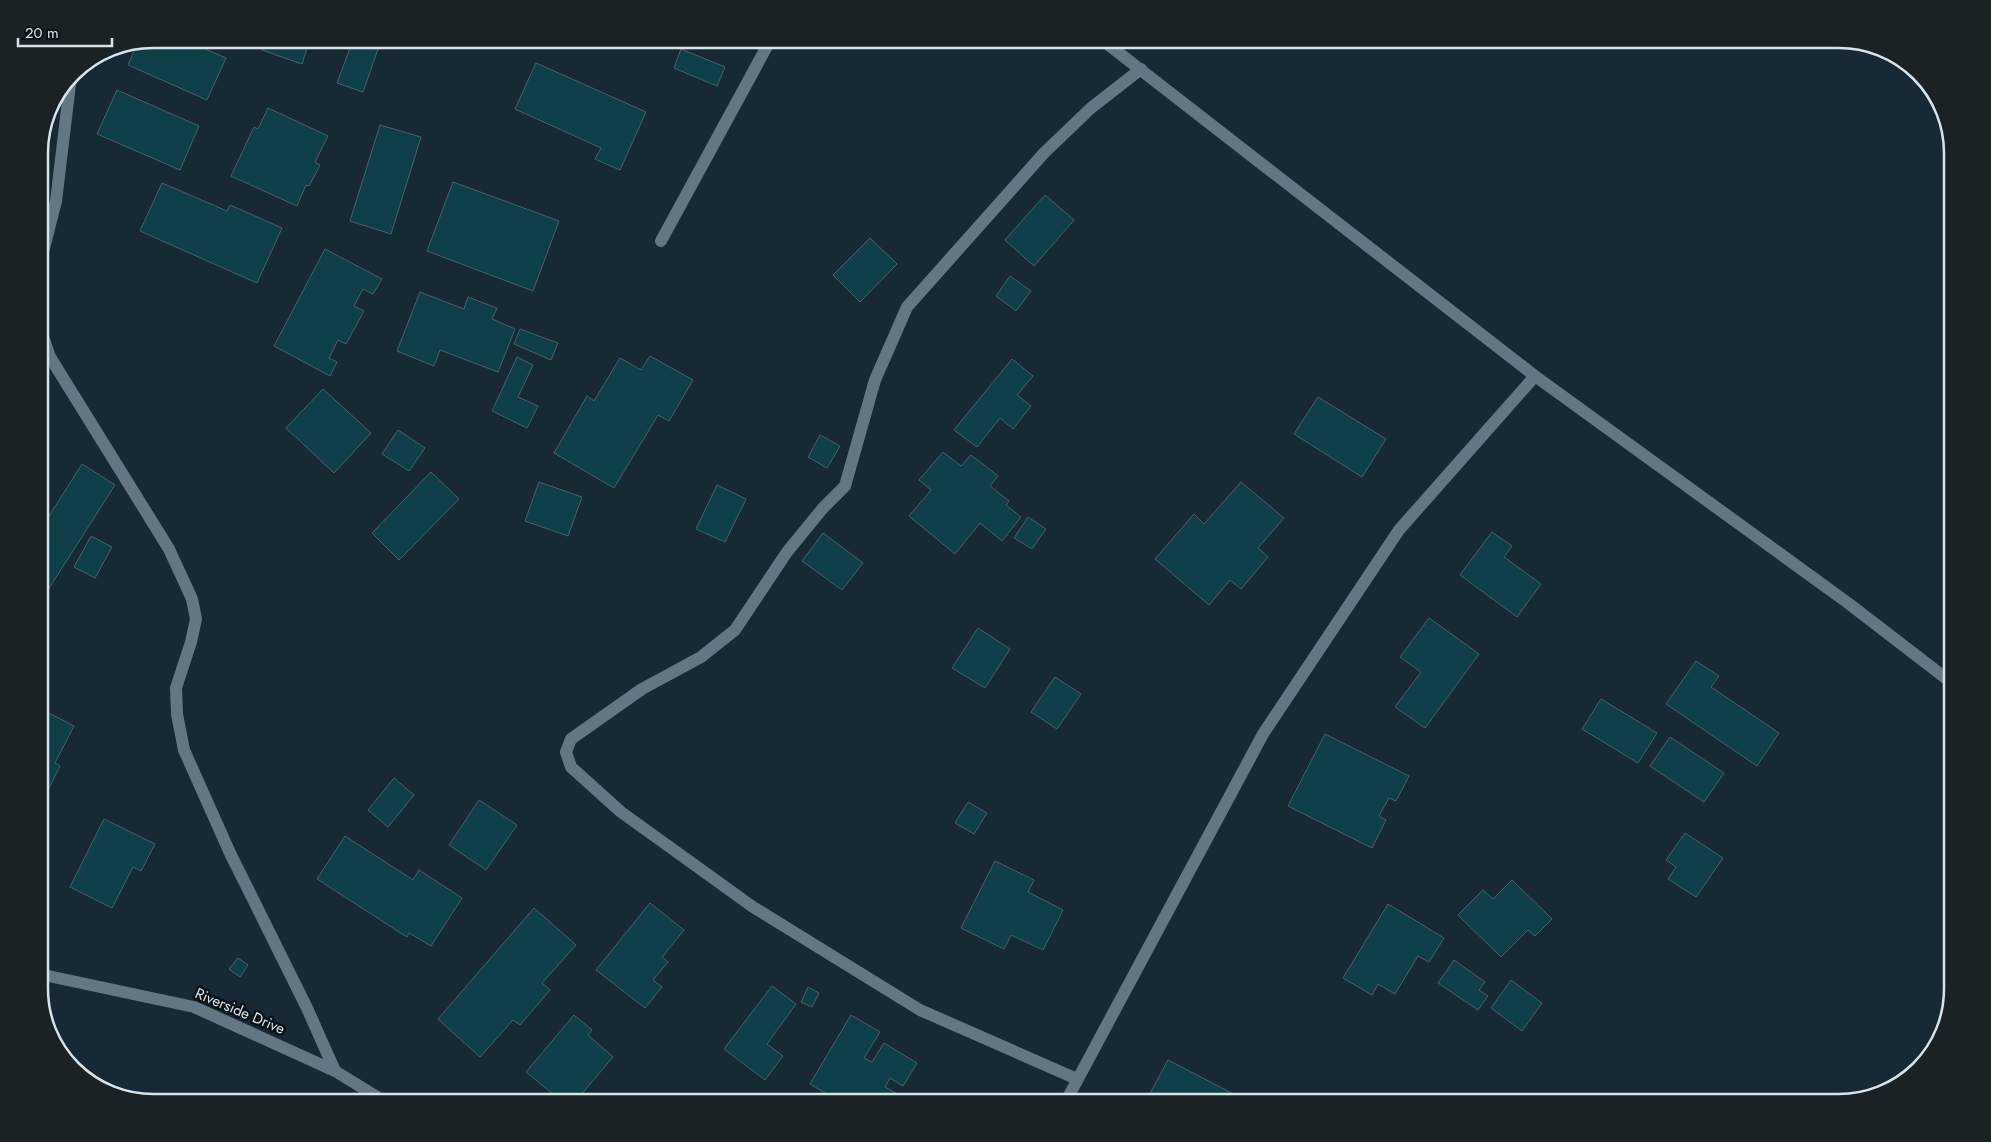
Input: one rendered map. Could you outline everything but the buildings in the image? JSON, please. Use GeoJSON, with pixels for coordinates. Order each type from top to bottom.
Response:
{"type":"FeatureCollection","features":[{"type":"Feature","properties":{"kind":"street"},"geometry":{"type":"LineString","coordinates":[[661,241],[766,48]]}},
{"type":"Feature","properties":{"kind":"street"},"geometry":{"type":"LineString","coordinates":[[1113,48],[1535,376],[1848,603],[1944,677]]}},
{"type":"Feature","properties":{"kind":"street"},"geometry":{"type":"LineString","coordinates":[[1077,1079],[920,1010],[753,907],[620,812],[570,767],[566,752],[571,739],[642,689],[701,657],[734,630],[787,552],[823,508],[845,486],[874,380],[907,307],[1044,153],[1091,108],[1141,69]]}},
{"type":"Feature","properties":{"kind":"street"},"geometry":{"type":"LineString","coordinates":[[48,233],[56,201],[70,87]]}},
{"type":"Feature","properties":{"kind":"street"},"geometry":{"type":"LineString","coordinates":[[48,352],[170,549],[192,599],[196,619],[191,642],[176,688],[177,714],[184,750],[230,853],[307,1008],[335,1070]]}},
{"type":"Feature","properties":{"kind":"street"},"geometry":{"type":"LineString","coordinates":[[1070,1094],[1263,734],[1399,530],[1535,376]]}},
{"type":"Feature","properties":{"kind":"street","name":"Riverside Drive"},"geometry":{"type":"LineString","coordinates":[[48,976],[194,1007],[335,1070],[373,1094]]}}]}
